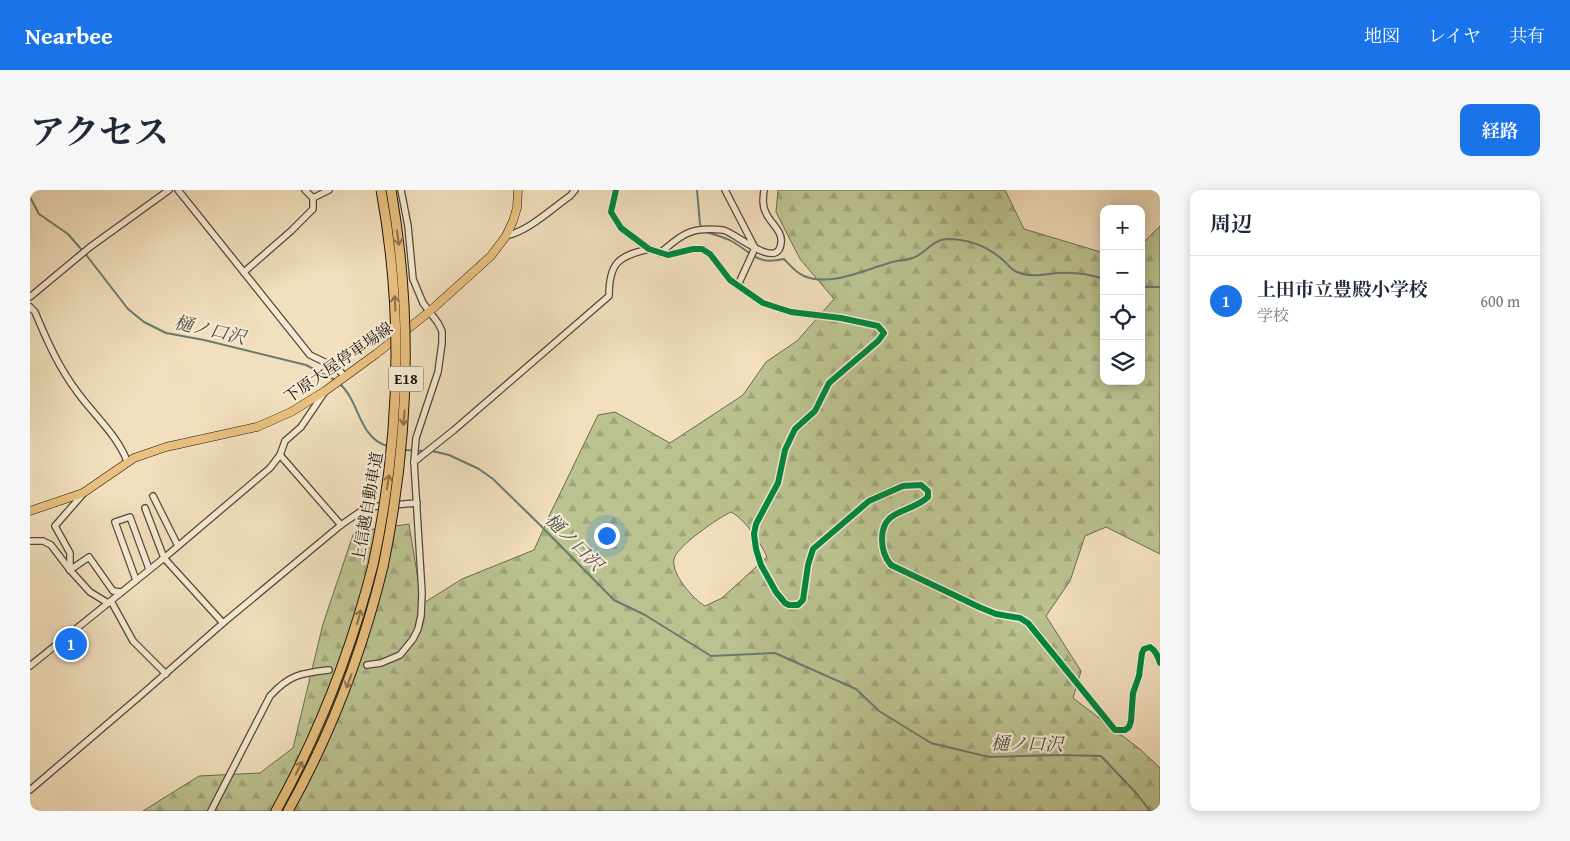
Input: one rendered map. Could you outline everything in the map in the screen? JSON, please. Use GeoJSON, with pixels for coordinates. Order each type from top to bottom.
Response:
{"type":"FeatureCollection","features":[{"type":"Feature","properties":{"kind":"highway","name":"上信越自動車道"},"geometry":{"type":"LineString","coordinates":[[276,811],[305,757],[332,695],[355,629],[373,565],[386,500],[391,466],[397,360],[395,295],[381,190]]}},
{"type":"Feature","properties":{"kind":"highway","name":"上信越自動車道"},"geometry":{"type":"LineString","coordinates":[[288,811],[315,761],[343,698],[366,632],[390,536],[400,468],[405,407],[406,362],[399,240],[391,190]]}},
{"type":"Feature","properties":{"kind":"main road","name":"下原大屋停車場線"},"geometry":{"type":"LineString","coordinates":[[30,511],[83,493],[128,461],[166,447],[257,426],[291,412],[325,391],[429,312],[491,256],[506,236],[517,208],[518,190]]}},
{"type":"Feature","properties":{"kind":"street"},"geometry":{"type":"LineString","coordinates":[[30,297],[87,249],[169,190]]}},
{"type":"Feature","properties":{"kind":"street"},"geometry":{"type":"LineString","coordinates":[[178,190],[310,354],[335,367],[340,380]]}},
{"type":"Feature","properties":{"kind":"street"},"geometry":{"type":"LineString","coordinates":[[305,190],[313,198]]}},
{"type":"Feature","properties":{"kind":"street"},"geometry":{"type":"LineString","coordinates":[[313,198],[329,190]]}},
{"type":"Feature","properties":{"kind":"street"},"geometry":{"type":"LineString","coordinates":[[367,665],[381,663],[400,655],[413,639],[418,629],[421,616],[422,593],[414,462],[416,438],[438,372],[442,343],[442,332],[438,323],[417,292],[413,279],[408,226],[401,190]]}},
{"type":"Feature","properties":{"kind":"street"},"geometry":{"type":"LineString","coordinates":[[506,236],[518,233],[527,227],[570,196],[574,190]]}},
{"type":"Feature","properties":{"kind":"street"},"geometry":{"type":"LineString","coordinates":[[616,190],[611,212],[615,220],[629,235],[649,248],[668,255],[693,249],[702,249],[710,254],[730,280],[763,303],[791,312],[841,318],[878,326],[884,333],[878,341],[829,383],[815,411],[795,430],[785,450],[778,483],[756,524],[754,534],[761,565],[776,592],[785,603],[794,606],[803,600],[808,565],[813,550],[869,501],[903,486],[921,485],[928,491],[928,497],[893,515],[884,527],[882,546],[891,565],[979,607],[996,614],[1020,618],[1028,623],[1115,730],[1125,730],[1130,726],[1134,693],[1144,649],[1150,647],[1153,649],[1160,663]]}},
{"type":"Feature","properties":{"kind":"street"},"geometry":{"type":"LineString","coordinates":[[725,190],[755,248]]}},
{"type":"Feature","properties":{"kind":"street"},"geometry":{"type":"LineString","coordinates":[[660,252],[688,233],[698,230],[725,230],[769,254],[778,250],[781,243],[775,225],[766,213],[763,201],[764,190]]}},
{"type":"Feature","properties":{"kind":"street"},"geometry":{"type":"LineString","coordinates":[[244,272],[306,216],[312,209],[313,198]]}},
{"type":"Feature","properties":{"kind":"street"},"geometry":{"type":"LineString","coordinates":[[414,462],[454,430],[609,296],[609,284],[618,261],[625,255],[649,248]]}},
{"type":"Feature","properties":{"kind":"street"},"geometry":{"type":"LineString","coordinates":[[738,286],[755,248]]}},
{"type":"Feature","properties":{"kind":"street"},"geometry":{"type":"LineString","coordinates":[[30,307],[35,312],[54,356],[78,393],[123,449],[128,461]]}},
{"type":"Feature","properties":{"kind":"street"},"geometry":{"type":"LineString","coordinates":[[30,666],[164,558],[270,468],[280,455],[285,441],[301,427],[325,391]]}},
{"type":"Feature","properties":{"kind":"street"},"geometry":{"type":"LineString","coordinates":[[280,455],[341,525]]}},
{"type":"Feature","properties":{"kind":"street"},"geometry":{"type":"LineString","coordinates":[[70,570],[70,553],[56,526],[83,493]]}},
{"type":"Feature","properties":{"kind":"street"},"geometry":{"type":"LineString","coordinates":[[153,496],[178,546]]}},
{"type":"Feature","properties":{"kind":"street"},"geometry":{"type":"LineString","coordinates":[[30,790],[223,623],[341,525],[367,507],[416,503]]}},
{"type":"Feature","properties":{"kind":"street"},"geometry":{"type":"LineString","coordinates":[[145,508],[164,558],[223,623]]}},
{"type":"Feature","properties":{"kind":"street"},"geometry":{"type":"LineString","coordinates":[[136,580],[114,522],[130,517],[149,569]]}},
{"type":"Feature","properties":{"kind":"street"},"geometry":{"type":"LineString","coordinates":[[30,541],[43,541],[52,545],[70,570],[90,592],[110,602],[133,641],[166,674]]}},
{"type":"Feature","properties":{"kind":"street"},"geometry":{"type":"LineString","coordinates":[[70,570],[89,557],[113,590],[121,592]]}},
{"type":"Feature","properties":{"kind":"street"},"geometry":{"type":"LineString","coordinates":[[211,811],[270,696],[281,684],[294,676],[329,670]]}},
{"type":"Feature","properties":{"kind":"green space"},"geometry":{"type":"Polygon","coordinates":[[[778,190],[1005,190],[1024,229],[1100,252],[1100,385],[1145,385],[1145,241],[1160,226],[1160,554],[1106,527],[1085,536],[1070,581],[1046,616],[1081,671],[1073,698],[1141,750],[1160,768],[1160,811],[143,811],[199,776],[260,773],[293,748],[323,624],[354,532],[409,524],[422,604],[462,579],[534,550],[598,415],[615,412],[670,443],[743,395],[766,362],[797,341],[834,299],[800,259],[776,212],[778,190]],[[731,512],[717,520],[682,547],[674,559],[679,579],[689,592],[705,606],[722,598],[767,557],[752,532],[731,512]]]}},
{"type":"Feature","properties":{"kind":"waterway"},"geometry":{"type":"LineString","coordinates":[[697,190],[702,229]]}},
{"type":"Feature","properties":{"kind":"waterway","name":"樋ノ口沢"},"geometry":{"type":"LineString","coordinates":[[30,197],[39,214],[68,234],[128,309],[144,322],[166,333],[204,340],[306,365],[335,380]]}},
{"type":"Feature","properties":{"kind":"waterway"},"geometry":{"type":"LineString","coordinates":[[706,232],[730,240],[761,259],[767,261],[784,259],[798,273],[814,279],[836,279],[912,258],[933,244],[947,239],[962,240],[984,247],[997,255],[1013,270],[1022,274],[1076,273],[1100,278]]}},
{"type":"Feature","properties":{"kind":"waterway"},"geometry":{"type":"LineString","coordinates":[[1145,287],[1160,287]]}},
{"type":"Feature","properties":{"kind":"waterway","name":"樋ノ口沢"},"geometry":{"type":"LineString","coordinates":[[339,383],[351,399],[370,435],[387,446]]}},
{"type":"Feature","properties":{"kind":"waterway","name":"樋ノ口沢"},"geometry":{"type":"LineString","coordinates":[[404,450],[424,451]]}},
{"type":"Feature","properties":{"kind":"waterway","name":"樋ノ口沢"},"geometry":{"type":"LineString","coordinates":[[432,451],[449,455],[479,469],[493,479],[614,600],[645,615],[711,656],[775,653],[856,689],[879,711],[931,743],[989,757],[1101,756],[1137,794],[1150,811]]}},
{"type":"Feature","properties":{"kind":"tunnel"},"geometry":{"type":"LineString","coordinates":[[329,670],[367,665]]}},
{"type":"Feature","properties":{"kind":"cycle path"},"geometry":{"type":"LineString","coordinates":[[616,190],[611,212],[621,228],[649,249],[668,255],[693,249],[702,249],[710,254],[730,280],[763,303],[791,312],[841,318],[878,326],[884,333],[878,341],[829,383],[815,411],[795,429],[785,450],[778,483],[756,524],[754,534],[761,565],[776,592],[785,603],[798,605],[803,600],[808,565],[813,549],[869,501],[903,486],[921,485],[928,491],[928,497],[892,517],[883,529],[883,550],[891,565],[979,607],[996,614],[1020,618],[1028,623],[1115,730],[1125,730],[1129,727],[1133,693],[1139,676],[1144,649],[1150,647],[1160,663]]}},
{"type":"Feature","properties":{"kind":"place","name":"上田市立豊殿小学校"},"geometry":{"type":"Point","coordinates":[71,644]}}]}
